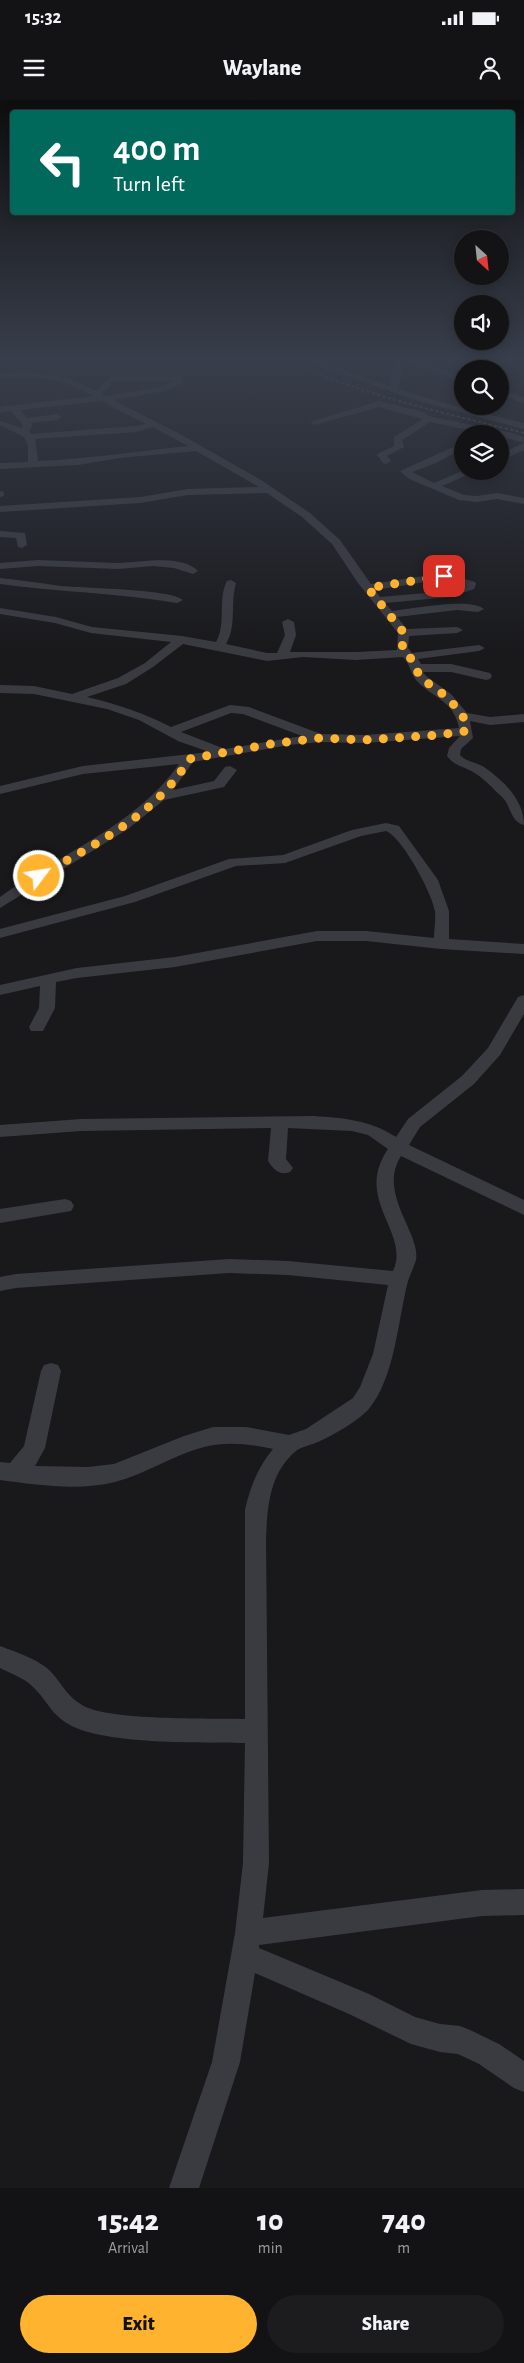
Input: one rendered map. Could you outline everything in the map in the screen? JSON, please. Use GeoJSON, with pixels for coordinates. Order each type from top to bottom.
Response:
{"type":"FeatureCollection","features":[{"type":"Feature","properties":{"kind":"street"},"geometry":{"type":"LineString","coordinates":[[31,456],[33,464]]}},
{"type":"Feature","properties":{"kind":"street"},"geometry":{"type":"LineString","coordinates":[[0,466],[78,462],[124,456]]}},
{"type":"Feature","properties":{"kind":"street"},"geometry":{"type":"LineString","coordinates":[[210,456],[270,490],[306,515],[336,542],[368,588],[404,633],[402,649],[422,679],[447,697],[463,716],[467,738],[455,748],[453,756],[459,762],[478,769],[512,799],[517,812],[524,820]]}},
{"type":"Feature","properties":{"kind":"street"},"geometry":{"type":"LineString","coordinates":[[383,456],[386,461]]}},
{"type":"Feature","properties":{"kind":"street"},"geometry":{"type":"LineString","coordinates":[[442,456],[405,471],[412,477],[462,498],[477,499],[497,496],[524,501]]}},
{"type":"Feature","properties":{"kind":"street"},"geometry":{"type":"LineString","coordinates":[[434,486],[454,478]]}},
{"type":"Feature","properties":{"kind":"street"},"geometry":{"type":"LineString","coordinates":[[0,510],[140,500],[188,492],[270,490]]}},
{"type":"Feature","properties":{"kind":"street"},"geometry":{"type":"LineString","coordinates":[[0,534],[21,535],[22,545]]}},
{"type":"Feature","properties":{"kind":"street"},"geometry":{"type":"LineString","coordinates":[[0,566],[38,563],[118,566],[153,564],[175,565],[193,571]]}},
{"type":"Feature","properties":{"kind":"street"},"geometry":{"type":"LineString","coordinates":[[368,588],[444,576],[471,584],[470,587],[450,594],[379,600]]}},
{"type":"Feature","properties":{"kind":"street"},"geometry":{"type":"LineString","coordinates":[[0,581],[62,589],[148,595],[177,600]]}},
{"type":"Feature","properties":{"kind":"street"},"geometry":{"type":"LineString","coordinates":[[219,646],[226,638],[227,592],[231,583]]}},
{"type":"Feature","properties":{"kind":"street"},"geometry":{"type":"LineString","coordinates":[[390,615],[457,607],[478,609]]}},
{"type":"Feature","properties":{"kind":"street"},"geometry":{"type":"LineString","coordinates":[[0,611],[56,620],[91,630],[182,639],[268,657],[410,660],[486,676]]}},
{"type":"Feature","properties":{"kind":"street"},"geometry":{"type":"LineString","coordinates":[[281,656],[290,640],[291,628],[288,622]]}},
{"type":"Feature","properties":{"kind":"street"},"geometry":{"type":"LineString","coordinates":[[404,633],[457,630]]}},
{"type":"Feature","properties":{"kind":"street"},"geometry":{"type":"LineString","coordinates":[[74,698],[122,681],[149,665],[182,639]]}},
{"type":"Feature","properties":{"kind":"street"},"geometry":{"type":"LineString","coordinates":[[410,660],[479,648]]}},
{"type":"Feature","properties":{"kind":"street"},"geometry":{"type":"LineString","coordinates":[[451,668],[474,660]]}},
{"type":"Feature","properties":{"kind":"street"},"geometry":{"type":"LineString","coordinates":[[0,689],[20,688],[74,698],[126,711],[199,744],[228,753]]}},
{"type":"Feature","properties":{"kind":"street"},"geometry":{"type":"LineString","coordinates":[[170,732],[230,708],[246,710],[320,738]]}},
{"type":"Feature","properties":{"kind":"street"},"geometry":{"type":"LineString","coordinates":[[463,716],[490,721],[524,718]]}},
{"type":"Feature","properties":{"kind":"street"},"geometry":{"type":"LineString","coordinates":[[0,790],[84,770],[189,759],[271,744],[320,738],[365,740],[439,735],[466,731]]}},
{"type":"Feature","properties":{"kind":"street"},"geometry":{"type":"LineString","coordinates":[[0,904],[39,876],[143,812],[175,780],[189,759]]}},
{"type":"Feature","properties":{"kind":"street"},"geometry":{"type":"LineString","coordinates":[[157,797],[214,786],[219,784],[230,770]]}},
{"type":"Feature","properties":{"kind":"street"},"geometry":{"type":"LineString","coordinates":[[0,934],[130,899],[234,862],[285,859],[357,833],[386,827],[394,829],[403,839],[431,880],[442,910],[441,944]]}},
{"type":"Feature","properties":{"kind":"street"},"geometry":{"type":"LineString","coordinates":[[0,990],[77,973],[175,962],[317,936],[366,936],[441,944],[524,949]]}},
{"type":"Feature","properties":{"kind":"street"},"geometry":{"type":"LineString","coordinates":[[37,1027],[47,1008],[48,979]]}},
{"type":"Feature","properties":{"kind":"street"},"geometry":{"type":"LineString","coordinates":[[184,2188],[226,2062],[246,1944],[256,1863],[257,1731],[254,1541],[256,1510],[260,1489],[268,1473],[289,1444],[313,1435],[341,1418],[360,1404],[364,1397],[383,1354],[399,1279],[407,1261],[406,1247],[394,1220],[386,1190],[384,1176],[388,1162],[414,1123],[468,1080],[494,1051],[524,1000]]}},
{"type":"Feature","properties":{"kind":"street"},"geometry":{"type":"LineString","coordinates":[[0,1130],[81,1125],[280,1122],[352,1125],[374,1131],[398,1147],[524,1208]]}},
{"type":"Feature","properties":{"kind":"street"},"geometry":{"type":"LineString","coordinates":[[280,1122],[277,1162],[284,1168]]}},
{"type":"Feature","properties":{"kind":"street"},"geometry":{"type":"LineString","coordinates":[[374,1131],[414,1123]]}},
{"type":"Feature","properties":{"kind":"street"},"geometry":{"type":"LineString","coordinates":[[0,1216],[65,1206]]}},
{"type":"Feature","properties":{"kind":"street"},"geometry":{"type":"LineString","coordinates":[[0,1284],[16,1281],[229,1266],[288,1268],[399,1279]]}},
{"type":"Feature","properties":{"kind":"street"},"geometry":{"type":"LineString","coordinates":[[7,1472],[26,1460],[34,1448],[51,1371]]}},
{"type":"Feature","properties":{"kind":"street"},"geometry":{"type":"LineString","coordinates":[[7,1472],[92,1476],[114,1473],[141,1464],[203,1438],[224,1434],[268,1438],[289,1444]]}},
{"type":"Feature","properties":{"kind":"street"},"geometry":{"type":"LineString","coordinates":[[0,1657],[26,1668],[44,1681],[61,1705],[79,1717],[115,1725],[182,1730],[257,1731]]}},
{"type":"Feature","properties":{"kind":"street"},"geometry":{"type":"LineString","coordinates":[[246,1944],[482,1903],[524,1902]]}},
{"type":"Feature","properties":{"kind":"street"},"geometry":{"type":"LineString","coordinates":[[246,1944],[411,2030],[440,2038],[460,2040],[489,2054],[524,2078]]}},
{"type":"Feature","properties":{"kind":"route"},"geometry":{"type":"LineString","coordinates":[[39,876],[143,812],[175,780],[189,759],[289,741],[320,738],[365,740],[439,735],[466,731],[463,716],[454,705],[418,674],[414,662],[402,649],[404,633],[368,588],[444,576]]}}]}
